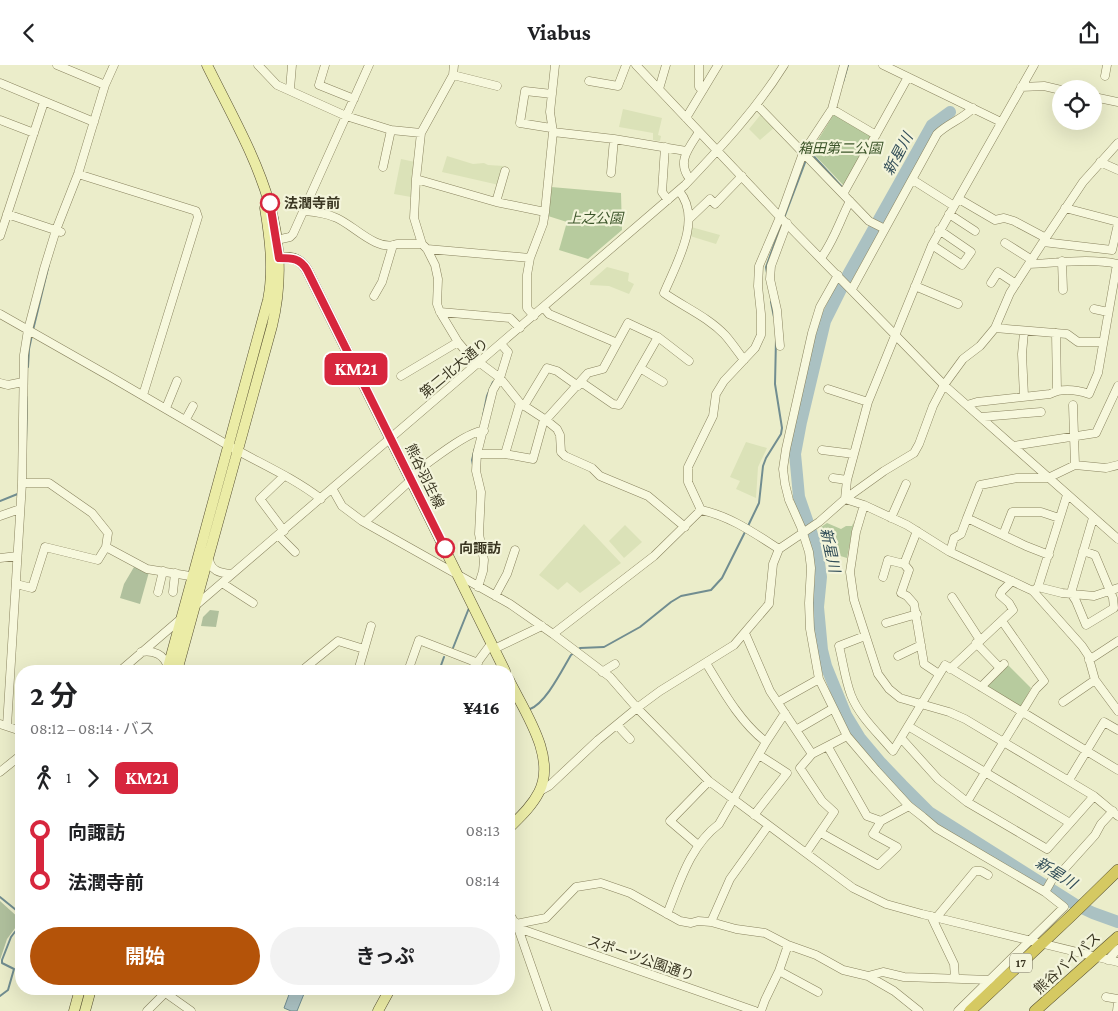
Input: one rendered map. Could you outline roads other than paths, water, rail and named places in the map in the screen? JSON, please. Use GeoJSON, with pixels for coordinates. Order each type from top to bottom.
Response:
{"type":"FeatureCollection","features":[{"type":"Feature","properties":{"kind":"highway","name":"17"},"geometry":{"type":"LineString","coordinates":[[970,1011],[1118,870]]}},
{"type":"Feature","properties":{"kind":"highway","name":"熊谷バイパス"},"geometry":{"type":"LineString","coordinates":[[1035,1011],[1118,937]]}},
{"type":"Feature","properties":{"kind":"highway"},"geometry":{"type":"LineString","coordinates":[[1026,1011],[1042,998],[1051,997]]}},
{"type":"Feature","properties":{"kind":"main road"},"geometry":{"type":"LineString","coordinates":[[173,665],[195,607],[197,577],[209,553],[238,451],[274,318],[279,288],[268,203],[256,165],[207,65]]}},
{"type":"Feature","properties":{"kind":"main road","name":"熊谷羽生線"},"geometry":{"type":"LineString","coordinates":[[275,258],[291,257],[303,263],[391,438],[501,665]]}},
{"type":"Feature","properties":{"kind":"main road"},"geometry":{"type":"LineString","coordinates":[[172,665],[182,618],[197,577],[229,445],[268,300],[275,258]]}},
{"type":"Feature","properties":{"kind":"main road"},"geometry":{"type":"LineString","coordinates":[[515,692],[543,750],[545,765],[540,791],[527,810],[515,822]]}},
{"type":"Feature","properties":{"kind":"main road"},"geometry":{"type":"LineString","coordinates":[[74,1011],[78,995]]}},
{"type":"Feature","properties":{"kind":"main road"},"geometry":{"type":"LineString","coordinates":[[85,1011],[89,995]]}},
{"type":"Feature","properties":{"kind":"main road"},"geometry":{"type":"LineString","coordinates":[[378,1011],[387,995]]}},
{"type":"Feature","properties":{"kind":"street"},"geometry":{"type":"LineString","coordinates":[[57,65],[71,68],[105,85]]}},
{"type":"Feature","properties":{"kind":"street"},"geometry":{"type":"LineString","coordinates":[[4,725],[10,673],[20,498],[24,484],[26,407],[23,382],[24,355],[58,231],[81,175],[105,85],[114,65]]}},
{"type":"Feature","properties":{"kind":"street"},"geometry":{"type":"LineString","coordinates":[[258,65],[277,85],[290,89],[346,116],[391,130],[421,133]]}},
{"type":"Feature","properties":{"kind":"street"},"geometry":{"type":"LineString","coordinates":[[290,89],[292,65]]}},
{"type":"Feature","properties":{"kind":"street"},"geometry":{"type":"LineString","coordinates":[[326,65],[319,85],[354,99]]}},
{"type":"Feature","properties":{"kind":"street"},"geometry":{"type":"LineString","coordinates":[[273,240],[290,237],[292,234],[369,65]]}},
{"type":"Feature","properties":{"kind":"street"},"geometry":{"type":"LineString","coordinates":[[454,65],[453,75],[421,133],[416,179],[414,217],[424,246],[435,265],[438,279],[436,304],[458,343],[474,361],[480,363],[500,378],[522,405],[557,429],[560,435],[562,452],[565,456],[592,468],[600,476],[648,497],[685,527]]}},
{"type":"Feature","properties":{"kind":"street"},"geometry":{"type":"LineString","coordinates":[[534,316],[527,307],[527,275],[530,259],[543,224],[545,212],[552,130],[550,112],[555,65]]}},
{"type":"Feature","properties":{"kind":"street"},"geometry":{"type":"LineString","coordinates":[[589,81],[618,86],[626,65]]}},
{"type":"Feature","properties":{"kind":"street"},"geometry":{"type":"LineString","coordinates":[[636,65],[944,385],[1118,539]]}},
{"type":"Feature","properties":{"kind":"street"},"geometry":{"type":"LineString","coordinates":[[659,89],[666,65]]}},
{"type":"Feature","properties":{"kind":"street"},"geometry":{"type":"LineString","coordinates":[[699,65],[699,87],[703,90]]}},
{"type":"Feature","properties":{"kind":"street"},"geometry":{"type":"LineString","coordinates":[[686,118],[718,65]]}},
{"type":"Feature","properties":{"kind":"street","name":"第二北大通り"},"geometry":{"type":"LineString","coordinates":[[127,665],[231,574],[333,490],[679,191],[718,151],[757,105],[784,65]]}},
{"type":"Feature","properties":{"kind":"street"},"geometry":{"type":"LineString","coordinates":[[780,346],[777,310],[770,279],[771,266],[804,154],[832,109],[844,65]]}},
{"type":"Feature","properties":{"kind":"street"},"geometry":{"type":"LineString","coordinates":[[883,65],[1001,123]]}},
{"type":"Feature","properties":{"kind":"street"},"geometry":{"type":"LineString","coordinates":[[845,499],[847,480],[868,402],[932,245],[1034,65]]}},
{"type":"Feature","properties":{"kind":"street"},"geometry":{"type":"LineString","coordinates":[[1105,76],[1106,65]]}},
{"type":"Feature","properties":{"kind":"street"},"geometry":{"type":"LineString","coordinates":[[453,75],[497,86]]}},
{"type":"Feature","properties":{"kind":"street"},"geometry":{"type":"LineString","coordinates":[[843,194],[908,77]]}},
{"type":"Feature","properties":{"kind":"street"},"geometry":{"type":"LineString","coordinates":[[0,83],[94,122]]}},
{"type":"Feature","properties":{"kind":"street"},"geometry":{"type":"LineString","coordinates":[[1022,87],[1044,86],[1052,88]]}},
{"type":"Feature","properties":{"kind":"street"},"geometry":{"type":"LineString","coordinates":[[552,94],[525,91],[520,123],[552,130],[686,151]]}},
{"type":"Feature","properties":{"kind":"street"},"geometry":{"type":"LineString","coordinates":[[1102,99],[1118,102]]}},
{"type":"Feature","properties":{"kind":"street"},"geometry":{"type":"LineString","coordinates":[[0,236],[44,102]]}},
{"type":"Feature","properties":{"kind":"street"},"geometry":{"type":"LineString","coordinates":[[757,105],[869,221],[885,229]]}},
{"type":"Feature","properties":{"kind":"street"},"geometry":{"type":"LineString","coordinates":[[851,289],[937,134],[946,126],[966,116],[973,108]]}},
{"type":"Feature","properties":{"kind":"street"},"geometry":{"type":"LineString","coordinates":[[832,109],[876,135]]}},
{"type":"Feature","properties":{"kind":"street"},"geometry":{"type":"LineString","coordinates":[[0,120],[34,133]]}},
{"type":"Feature","properties":{"kind":"street"},"geometry":{"type":"LineString","coordinates":[[383,167],[391,130]]}},
{"type":"Feature","properties":{"kind":"street"},"geometry":{"type":"LineString","coordinates":[[690,179],[685,173],[683,166],[686,151],[699,132]]}},
{"type":"Feature","properties":{"kind":"street"},"geometry":{"type":"LineString","coordinates":[[612,173],[614,139]]}},
{"type":"Feature","properties":{"kind":"street"},"geometry":{"type":"LineString","coordinates":[[540,791],[549,786],[637,708],[660,691],[734,645],[769,603],[773,564],[779,549],[819,522],[845,499],[884,471],[914,453],[933,406],[944,385],[963,359],[980,346],[995,328],[1010,293],[1044,240],[1083,182],[1118,143]]}},
{"type":"Feature","properties":{"kind":"street"},"geometry":{"type":"LineString","coordinates":[[666,147],[662,192],[668,199]]}},
{"type":"Feature","properties":{"kind":"street"},"geometry":{"type":"LineString","coordinates":[[1100,162],[1118,170]]}},
{"type":"Feature","properties":{"kind":"street"},"geometry":{"type":"LineString","coordinates":[[496,202],[505,171]]}},
{"type":"Feature","properties":{"kind":"street"},"geometry":{"type":"LineString","coordinates":[[81,175],[196,211],[198,217],[143,395]]}},
{"type":"Feature","properties":{"kind":"street"},"geometry":{"type":"LineString","coordinates":[[689,219],[710,199],[715,204],[742,176]]}},
{"type":"Feature","properties":{"kind":"street"},"geometry":{"type":"LineString","coordinates":[[416,179],[496,202],[545,212]]}},
{"type":"Feature","properties":{"kind":"street"},"geometry":{"type":"LineString","coordinates":[[913,180],[954,206]]}},
{"type":"Feature","properties":{"kind":"street"},"geometry":{"type":"LineString","coordinates":[[679,191],[688,207],[689,219],[685,243],[664,293],[703,317],[725,335],[744,360]]}},
{"type":"Feature","properties":{"kind":"street"},"geometry":{"type":"LineString","coordinates":[[959,199],[995,220],[1004,218],[1014,221],[1044,240],[1112,251],[1118,223],[1066,208]]}},
{"type":"Feature","properties":{"kind":"street"},"geometry":{"type":"LineString","coordinates":[[822,258],[832,244],[834,232],[850,201]]}},
{"type":"Feature","properties":{"kind":"street"},"geometry":{"type":"LineString","coordinates":[[304,211],[336,217],[367,237],[382,244],[424,246],[530,259]]}},
{"type":"Feature","properties":{"kind":"street"},"geometry":{"type":"LineString","coordinates":[[7,214],[58,231]]}},
{"type":"Feature","properties":{"kind":"street"},"geometry":{"type":"LineString","coordinates":[[949,214],[975,231]]}},
{"type":"Feature","properties":{"kind":"street"},"geometry":{"type":"LineString","coordinates":[[701,510],[688,482],[688,467],[713,416],[716,394],[724,381],[755,348],[761,335],[758,286],[759,266],[784,220]]}},
{"type":"Feature","properties":{"kind":"street"},"geometry":{"type":"LineString","coordinates":[[932,245],[962,265],[971,252],[939,230]]}},
{"type":"Feature","properties":{"kind":"street"},"geometry":{"type":"LineString","coordinates":[[967,405],[977,402],[1050,394],[1057,391],[1079,391],[1089,394],[1098,373],[1117,264],[1097,261],[1030,262],[1005,243]]}},
{"type":"Feature","properties":{"kind":"street"},"geometry":{"type":"LineString","coordinates":[[374,296],[382,282],[393,245]]}},
{"type":"Feature","properties":{"kind":"street"},"geometry":{"type":"LineString","coordinates":[[1062,261],[1062,290]]}},
{"type":"Feature","properties":{"kind":"street"},"geometry":{"type":"LineString","coordinates":[[991,283],[998,273],[1016,284]]}},
{"type":"Feature","properties":{"kind":"street"},"geometry":{"type":"LineString","coordinates":[[838,276],[820,307],[812,333],[786,449],[784,469],[789,500],[810,552],[812,568],[809,603],[810,629],[819,679],[832,709],[847,736],[909,806],[936,828],[1045,892],[1064,907],[958,1011]]}},
{"type":"Feature","properties":{"kind":"street"},"geometry":{"type":"LineString","coordinates":[[915,286],[958,304]]}},
{"type":"Feature","properties":{"kind":"street"},"geometry":{"type":"LineString","coordinates":[[544,308],[549,315],[616,343]]}},
{"type":"Feature","properties":{"kind":"street"},"geometry":{"type":"LineString","coordinates":[[1094,309],[1108,312]]}},
{"type":"Feature","properties":{"kind":"street"},"geometry":{"type":"LineString","coordinates":[[440,312],[510,318],[520,328]]}},
{"type":"Feature","properties":{"kind":"street"},"geometry":{"type":"LineString","coordinates":[[0,314],[186,419],[321,499]]}},
{"type":"Feature","properties":{"kind":"street"},"geometry":{"type":"LineString","coordinates":[[477,454],[505,454],[533,459],[543,423],[588,373],[603,369],[628,323],[658,337],[689,361]]}},
{"type":"Feature","properties":{"kind":"street"},"geometry":{"type":"LineString","coordinates":[[995,328],[1024,332],[1067,334],[1078,342],[1102,342]]}},
{"type":"Feature","properties":{"kind":"street"},"geometry":{"type":"LineString","coordinates":[[1024,332],[1022,354],[1024,396]]}},
{"type":"Feature","properties":{"kind":"street"},"geometry":{"type":"LineString","coordinates":[[1056,333],[1057,391]]}},
{"type":"Feature","properties":{"kind":"street"},"geometry":{"type":"LineString","coordinates":[[505,454],[522,405],[547,368],[557,371],[613,404],[619,405],[658,337]]}},
{"type":"Feature","properties":{"kind":"street"},"geometry":{"type":"LineString","coordinates":[[401,376],[458,343]]}},
{"type":"Feature","properties":{"kind":"street"},"geometry":{"type":"LineString","coordinates":[[478,587],[484,571],[484,560],[479,534],[481,492],[476,471],[477,454],[493,390],[500,378],[508,353],[501,344]]}},
{"type":"Feature","properties":{"kind":"street"},"geometry":{"type":"LineString","coordinates":[[640,369],[663,382]]}},
{"type":"Feature","properties":{"kind":"street"},"geometry":{"type":"LineString","coordinates":[[166,408],[177,381]]}},
{"type":"Feature","properties":{"kind":"street"},"geometry":{"type":"LineString","coordinates":[[0,383],[8,385],[23,382]]}},
{"type":"Feature","properties":{"kind":"street"},"geometry":{"type":"LineString","coordinates":[[1013,446],[1096,433],[1118,386]]}},
{"type":"Feature","properties":{"kind":"street"},"geometry":{"type":"LineString","coordinates":[[828,389],[868,402]]}},
{"type":"Feature","properties":{"kind":"street"},"geometry":{"type":"LineString","coordinates":[[1072,405],[1075,465]]}},
{"type":"Feature","properties":{"kind":"street"},"geometry":{"type":"LineString","coordinates":[[186,419],[193,406]]}},
{"type":"Feature","properties":{"kind":"street"},"geometry":{"type":"LineString","coordinates":[[981,417],[1041,412]]}},
{"type":"Feature","properties":{"kind":"street"},"geometry":{"type":"LineString","coordinates":[[365,522],[410,478],[467,436],[478,430],[484,431]]}},
{"type":"Feature","properties":{"kind":"street"},"geometry":{"type":"LineString","coordinates":[[822,450],[854,454]]}},
{"type":"Feature","properties":{"kind":"street"},"geometry":{"type":"LineString","coordinates":[[950,552],[954,538],[961,534],[980,485],[1017,478],[1048,478],[1075,465],[1106,467],[1118,465]]}},
{"type":"Feature","properties":{"kind":"street"},"geometry":{"type":"LineString","coordinates":[[284,476],[260,499],[294,552]]}},
{"type":"Feature","properties":{"kind":"street"},"geometry":{"type":"LineString","coordinates":[[833,478],[847,480]]}},
{"type":"Feature","properties":{"kind":"street"},"geometry":{"type":"LineString","coordinates":[[16,584],[32,588],[45,547],[98,560],[106,547],[108,533],[92,513],[49,483],[24,484]]}},
{"type":"Feature","properties":{"kind":"street"},"geometry":{"type":"LineString","coordinates":[[891,518],[906,484]]}},
{"type":"Feature","properties":{"kind":"street"},"geometry":{"type":"LineString","coordinates":[[333,490],[342,506],[365,522],[510,604],[610,677],[637,708],[709,781],[853,888],[886,904],[1118,962]]}},
{"type":"Feature","properties":{"kind":"street"},"geometry":{"type":"LineString","coordinates":[[1035,589],[1049,555],[1067,495]]}},
{"type":"Feature","properties":{"kind":"street"},"geometry":{"type":"LineString","coordinates":[[845,499],[864,505],[917,531],[950,552],[1012,581],[1035,589],[1094,596],[1118,588]]}},
{"type":"Feature","properties":{"kind":"street"},"geometry":{"type":"LineString","coordinates":[[864,505],[856,532],[850,572],[854,600],[865,636],[878,674],[884,683],[900,698],[950,712],[1004,742],[1094,796],[1115,814],[1101,824],[1095,835],[1053,878],[1045,892]]}},
{"type":"Feature","properties":{"kind":"street"},"geometry":{"type":"LineString","coordinates":[[0,516],[20,509]]}},
{"type":"Feature","properties":{"kind":"street"},"geometry":{"type":"LineString","coordinates":[[701,510],[713,512],[741,525],[779,549]]}},
{"type":"Feature","properties":{"kind":"street"},"geometry":{"type":"LineString","coordinates":[[553,634],[654,556],[701,510]]}},
{"type":"Feature","properties":{"kind":"street"},"geometry":{"type":"LineString","coordinates":[[1003,535],[1012,511],[1041,512],[1059,518]]}},
{"type":"Feature","properties":{"kind":"street"},"geometry":{"type":"LineString","coordinates":[[967,518],[1049,555]]}},
{"type":"Feature","properties":{"kind":"street"},"geometry":{"type":"LineString","coordinates":[[1082,551],[1095,555],[1113,598],[1114,608],[1086,625],[1071,593],[1082,551],[1093,518]]}},
{"type":"Feature","properties":{"kind":"street"},"geometry":{"type":"LineString","coordinates":[[904,564],[917,531]]}},
{"type":"Feature","properties":{"kind":"street"},"geometry":{"type":"LineString","coordinates":[[106,547],[147,569],[197,577]]}},
{"type":"Feature","properties":{"kind":"street"},"geometry":{"type":"LineString","coordinates":[[495,596],[507,574],[515,550]]}},
{"type":"Feature","properties":{"kind":"street"},"geometry":{"type":"LineString","coordinates":[[209,553],[209,563],[213,569],[219,573],[231,574]]}},
{"type":"Feature","properties":{"kind":"street"},"geometry":{"type":"LineString","coordinates":[[0,558],[18,556]]}},
{"type":"Feature","properties":{"kind":"street"},"geometry":{"type":"LineString","coordinates":[[883,577],[888,560],[904,564],[909,570],[901,593],[908,596],[914,604],[924,664],[940,674]]}},
{"type":"Feature","properties":{"kind":"street"},"geometry":{"type":"LineString","coordinates":[[158,592],[164,571]]}},
{"type":"Feature","properties":{"kind":"street"},"geometry":{"type":"LineString","coordinates":[[173,592],[175,573]]}},
{"type":"Feature","properties":{"kind":"street"},"geometry":{"type":"LineString","coordinates":[[950,669],[1013,610],[1009,603],[1000,595],[1012,581]]}},
{"type":"Feature","properties":{"kind":"street"},"geometry":{"type":"LineString","coordinates":[[222,583],[253,603]]}},
{"type":"Feature","properties":{"kind":"street"},"geometry":{"type":"LineString","coordinates":[[1035,589],[1082,646],[1089,660],[1095,680],[1117,709]]}},
{"type":"Feature","properties":{"kind":"street"},"geometry":{"type":"LineString","coordinates":[[952,597],[978,641],[1002,666],[981,687]]}},
{"type":"Feature","properties":{"kind":"street"},"geometry":{"type":"LineString","coordinates":[[886,623],[917,614]]}},
{"type":"Feature","properties":{"kind":"street"},"geometry":{"type":"LineString","coordinates":[[967,802],[1036,689],[1044,681],[1002,621]]}},
{"type":"Feature","properties":{"kind":"street"},"geometry":{"type":"LineString","coordinates":[[410,665],[419,640],[478,663],[492,647],[542,626]]}},
{"type":"Feature","properties":{"kind":"street"},"geometry":{"type":"LineString","coordinates":[[360,665],[371,627]]}},
{"type":"Feature","properties":{"kind":"street"},"geometry":{"type":"LineString","coordinates":[[745,633],[770,691],[812,754]]}},
{"type":"Feature","properties":{"kind":"street"},"geometry":{"type":"LineString","coordinates":[[865,636],[839,646],[846,677],[852,697],[865,717],[893,751],[945,665],[1118,770]]}},
{"type":"Feature","properties":{"kind":"street"},"geometry":{"type":"LineString","coordinates":[[309,665],[338,641],[364,649]]}},
{"type":"Feature","properties":{"kind":"street"},"geometry":{"type":"LineString","coordinates":[[898,656],[921,645]]}},
{"type":"Feature","properties":{"kind":"street"},"geometry":{"type":"LineString","coordinates":[[1089,660],[1117,645]]}},
{"type":"Feature","properties":{"kind":"street"},"geometry":{"type":"LineString","coordinates":[[141,652],[152,651],[162,657],[168,665]]}},
{"type":"Feature","properties":{"kind":"street"},"geometry":{"type":"LineString","coordinates":[[602,672],[615,663]]}},
{"type":"Feature","properties":{"kind":"street"},"geometry":{"type":"LineString","coordinates":[[706,663],[729,700],[756,734],[766,742]]}},
{"type":"Feature","properties":{"kind":"street"},"geometry":{"type":"LineString","coordinates":[[0,673],[10,673]]}},
{"type":"Feature","properties":{"kind":"street"},"geometry":{"type":"LineString","coordinates":[[778,703],[819,679]]}},
{"type":"Feature","properties":{"kind":"street"},"geometry":{"type":"LineString","coordinates":[[1062,702],[1095,680]]}},
{"type":"Feature","properties":{"kind":"street"},"geometry":{"type":"LineString","coordinates":[[796,730],[832,709]]}},
{"type":"Feature","properties":{"kind":"street"},"geometry":{"type":"LineString","coordinates":[[666,914],[698,845],[708,832],[719,824],[766,742],[785,713]]}},
{"type":"Feature","properties":{"kind":"street"},"geometry":{"type":"LineString","coordinates":[[1069,780],[1104,722],[1118,730]]}},
{"type":"Feature","properties":{"kind":"street"},"geometry":{"type":"LineString","coordinates":[[617,725],[630,739]]}},
{"type":"Feature","properties":{"kind":"street"},"geometry":{"type":"LineString","coordinates":[[908,726],[1070,823]]}},
{"type":"Feature","properties":{"kind":"street"},"geometry":{"type":"LineString","coordinates":[[806,853],[834,812],[822,801],[800,768],[812,754],[847,736]]}},
{"type":"Feature","properties":{"kind":"street"},"geometry":{"type":"LineString","coordinates":[[901,738],[938,779],[967,802],[1047,849],[1094,796]]}},
{"type":"Feature","properties":{"kind":"street"},"geometry":{"type":"LineString","coordinates":[[828,747],[867,816],[881,821]]}},
{"type":"Feature","properties":{"kind":"street"},"geometry":{"type":"LineString","coordinates":[[754,815],[786,773],[759,755]]}},
{"type":"Feature","properties":{"kind":"street"},"geometry":{"type":"LineString","coordinates":[[0,772],[15,760]]}},
{"type":"Feature","properties":{"kind":"street"},"geometry":{"type":"LineString","coordinates":[[698,845],[670,821],[709,781]]}},
{"type":"Feature","properties":{"kind":"street"},"geometry":{"type":"LineString","coordinates":[[821,833],[878,865],[897,847],[873,834],[881,821],[909,806]]}},
{"type":"Feature","properties":{"kind":"street"},"geometry":{"type":"LineString","coordinates":[[711,922],[730,879],[768,826]]}},
{"type":"Feature","properties":{"kind":"street"},"geometry":{"type":"LineString","coordinates":[[933,917],[975,871],[981,871],[988,875]]}},
{"type":"Feature","properties":{"kind":"street"},"geometry":{"type":"LineString","coordinates":[[517,926],[546,918],[576,887],[601,883],[630,893],[666,914],[685,922],[711,922],[736,929],[765,933],[788,945],[816,955],[843,970],[868,976],[894,991],[919,1011]]}},
{"type":"Feature","properties":{"kind":"street"},"geometry":{"type":"LineString","coordinates":[[933,917],[954,964],[954,978]]}},
{"type":"Feature","properties":{"kind":"street"},"geometry":{"type":"LineString","coordinates":[[515,923],[547,1011]]}},
{"type":"Feature","properties":{"kind":"street","name":"スポーツ公園通り"},"geometry":{"type":"LineString","coordinates":[[517,926],[755,1011]]}},
{"type":"Feature","properties":{"kind":"street"},"geometry":{"type":"LineString","coordinates":[[761,1011],[779,971],[788,945]]}},
{"type":"Feature","properties":{"kind":"street"},"geometry":{"type":"LineString","coordinates":[[1108,960],[1118,949]]}},
{"type":"Feature","properties":{"kind":"street"},"geometry":{"type":"LineString","coordinates":[[779,971],[818,992]]}},
{"type":"Feature","properties":{"kind":"street"},"geometry":{"type":"LineString","coordinates":[[868,976],[883,972],[904,977],[991,979]]}},
{"type":"Feature","properties":{"kind":"street"},"geometry":{"type":"LineString","coordinates":[[147,1011],[160,995]]}},
{"type":"Feature","properties":{"kind":"street"},"geometry":{"type":"LineString","coordinates":[[169,995],[191,1011]]}},
{"type":"Feature","properties":{"kind":"street"},"geometry":{"type":"LineString","coordinates":[[1106,997],[1118,1001],[1117,1011]]}},
{"type":"Feature","properties":{"kind":"water"},"geometry":{"type":"Polygon","coordinates":[[[289,995],[304,995],[297,1011],[284,1008],[289,995]]]}},
{"type":"Feature","properties":{"kind":"waterway"},"geometry":{"type":"LineString","coordinates":[[843,82],[848,65]]}},
{"type":"Feature","properties":{"kind":"waterway","name":"新星川"},"geometry":{"type":"LineString","coordinates":[[950,112],[932,125],[849,273],[825,321],[795,454],[799,497],[817,549],[821,577],[818,607],[822,650],[826,666],[846,715],[860,738],[881,763],[929,812],[1076,905],[1118,922]]}},
{"type":"Feature","properties":{"kind":"waterway"},"geometry":{"type":"LineString","coordinates":[[807,155],[813,144]]}},
{"type":"Feature","properties":{"kind":"waterway"},"geometry":{"type":"LineString","coordinates":[[809,151],[842,187]]}},
{"type":"Feature","properties":{"kind":"waterway"},"geometry":{"type":"LineString","coordinates":[[784,218],[806,160]]}},
{"type":"Feature","properties":{"kind":"waterway"},"geometry":{"type":"LineString","coordinates":[[767,273],[766,267],[782,223]]}},
{"type":"Feature","properties":{"kind":"waterway"},"geometry":{"type":"LineString","coordinates":[[33,330],[49,264]]}},
{"type":"Feature","properties":{"kind":"waterway"},"geometry":{"type":"LineString","coordinates":[[771,302],[774,317]]}},
{"type":"Feature","properties":{"kind":"waterway"},"geometry":{"type":"LineString","coordinates":[[28,367],[32,335]]}},
{"type":"Feature","properties":{"kind":"waterway"},"geometry":{"type":"LineString","coordinates":[[748,526],[759,503],[763,466],[781,434],[782,428],[775,384],[776,339]]}},
{"type":"Feature","properties":{"kind":"waterway"},"geometry":{"type":"LineString","coordinates":[[483,416],[487,396],[493,382]]}},
{"type":"Feature","properties":{"kind":"waterway"},"geometry":{"type":"LineString","coordinates":[[26,442],[27,397]]}},
{"type":"Feature","properties":{"kind":"waterway"},"geometry":{"type":"LineString","coordinates":[[473,465],[472,460],[475,448]]}},
{"type":"Feature","properties":{"kind":"waterway"},"geometry":{"type":"LineString","coordinates":[[0,501],[20,493]]}},
{"type":"Feature","properties":{"kind":"waterway"},"geometry":{"type":"LineString","coordinates":[[578,650],[580,648],[604,647],[640,627],[681,596],[711,590],[722,578],[746,530]]}},
{"type":"Feature","properties":{"kind":"waterway"},"geometry":{"type":"LineString","coordinates":[[453,648],[469,608]]}},
{"type":"Feature","properties":{"kind":"waterway"},"geometry":{"type":"LineString","coordinates":[[530,709],[536,706],[548,693],[574,653]]}},
{"type":"Feature","properties":{"kind":"waterway"},"geometry":{"type":"LineString","coordinates":[[441,665],[444,657]]}},
{"type":"Feature","properties":{"kind":"waterway"},"geometry":{"type":"LineString","coordinates":[[0,897],[15,909]]}},
{"type":"Feature","properties":{"kind":"waterway"},"geometry":{"type":"LineString","coordinates":[[0,996],[8,990],[14,969],[2,963],[2,960],[15,932]]}},
{"type":"Feature","properties":{"kind":"place","name":"法潤寺前"},"geometry":{"type":"Point","coordinates":[270,203]}},
{"type":"Feature","properties":{"kind":"place","name":"向諏訪"},"geometry":{"type":"Point","coordinates":[445,548]}},
{"type":"Feature","properties":{"kind":"park label","name":"箱田第二公園"},"geometry":{"type":"Point","coordinates":[840,148]}},
{"type":"Feature","properties":{"kind":"park label","name":"上之公園"},"geometry":{"type":"Point","coordinates":[595,218]}}]}
